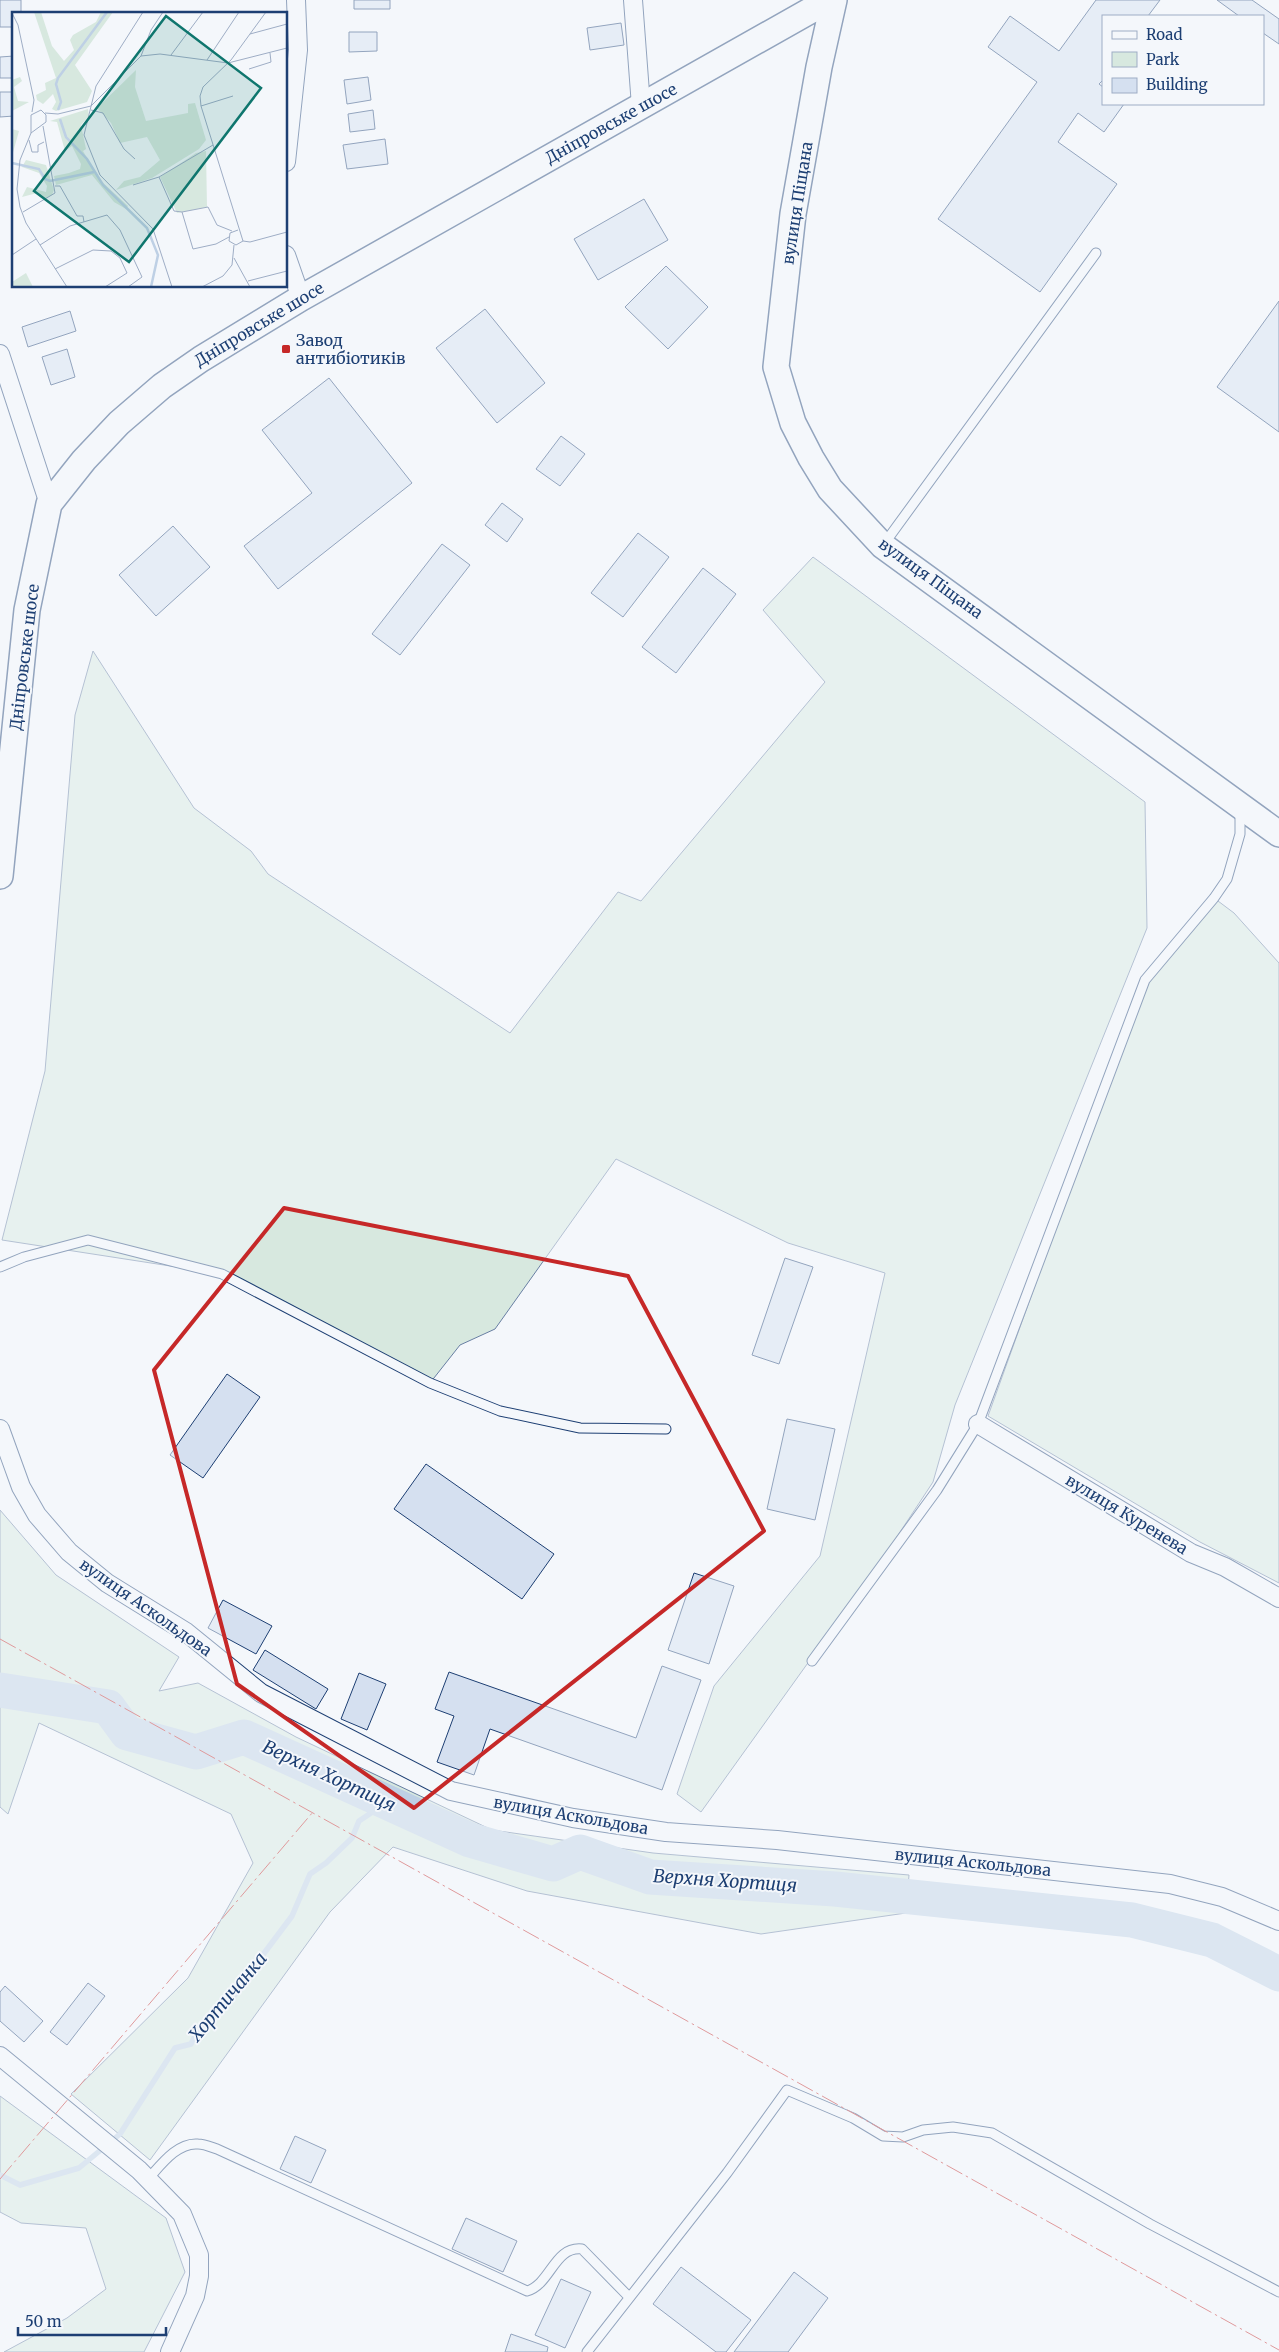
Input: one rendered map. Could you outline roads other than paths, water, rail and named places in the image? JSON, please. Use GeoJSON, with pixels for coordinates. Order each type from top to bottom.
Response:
{"type":"FeatureCollection","features":[{"type":"Feature","properties":{"kind":"street"},"geometry":{"type":"LineString","coordinates":[[288,143],[298,50],[296,0]]}},
{"type":"Feature","properties":{"kind":"street"},"geometry":{"type":"LineString","coordinates":[[633,0],[641,106]]}},
{"type":"Feature","properties":{"kind":"street","name":"Дніпровське шосе"},"geometry":{"type":"LineString","coordinates":[[0,876],[27,610],[49,504],[84,460],[119,422],[162,386],[200,359],[301,298],[829,0]]}},
{"type":"Feature","properties":{"kind":"street","name":"вулиця Піщана"},"geometry":{"type":"LineString","coordinates":[[834,0],[819,67],[793,214],[776,367],[793,423],[830,489],[883,546],[1279,834]]}},
{"type":"Feature","properties":{"kind":"street"},"geometry":{"type":"LineString","coordinates":[[288,262],[301,298]]}},
{"type":"Feature","properties":{"kind":"street"},"geometry":{"type":"LineString","coordinates":[[0,354],[49,504]]}},
{"type":"Feature","properties":{"kind":"street","name":"вулиця Куренева"},"geometry":{"type":"LineString","coordinates":[[978,1424],[1191,1553],[1225,1567],[1279,1598]]}},
{"type":"Feature","properties":{"kind":"street","name":"вулиця Аскольдова"},"geometry":{"type":"LineString","coordinates":[[0,1429],[21,1488],[37,1515],[69,1552],[107,1583],[186,1632],[262,1693],[451,1791],[573,1818],[666,1832],[777,1840],[1170,1884],[1222,1897],[1279,1921]]}},
{"type":"Feature","properties":{"kind":"street"},"geometry":{"type":"LineString","coordinates":[[0,2056],[148,2179],[182,2214],[199,2255],[200,2276],[195,2296],[170,2352]]}},
{"type":"Feature","properties":{"kind":"lane"},"geometry":{"type":"LineString","coordinates":[[883,546],[1096,253]]}},
{"type":"Feature","properties":{"kind":"lane"},"geometry":{"type":"LineString","coordinates":[[812,1661],[937,1490],[978,1424],[1145,980],[1214,898],[1227,878],[1240,834],[1240,805]]}},
{"type":"Feature","properties":{"kind":"lane"},"geometry":{"type":"LineString","coordinates":[[0,1266],[24,1257],[88,1240],[222,1274],[430,1383],[500,1411],[580,1428],[666,1429]]}},
{"type":"Feature","properties":{"kind":"lane"},"geometry":{"type":"LineString","coordinates":[[587,2352],[727,2173],[787,2090],[853,2118],[883,2136],[904,2137],[923,2130],[953,2126],[992,2133],[1150,2224],[1279,2292]]}},
{"type":"Feature","properties":{"kind":"lane"},"geometry":{"type":"LineString","coordinates":[[148,2179],[169,2156],[182,2148],[196,2143],[217,2148],[527,2291],[536,2288],[562,2254],[574,2248],[582,2249],[629,2297]]}},
{"type":"Feature","properties":{"kind":"waterway","name":"Верхня Хортиця"},"geometry":{"type":"LineString","coordinates":[[0,1690],[108,1707],[127,1733],[196,1752],[244,1737],[470,1840],[553,1864],[580,1852],[650,1877],[835,1889],[1132,1920],[1212,1940],[1279,1974]]}},
{"type":"Feature","properties":{"kind":"waterway","name":"Хортичанка"},"geometry":{"type":"LineString","coordinates":[[0,2175],[20,2185],[79,2168],[120,2134],[175,2048],[191,2044],[200,2026],[214,2018],[240,1989],[253,1968],[292,1916],[310,1874],[326,1863],[352,1838],[359,1821],[386,1803]]}},
{"type":"Feature","properties":{"kind":"place","name":"Завод антибіотиків"},"geometry":{"type":"Point","coordinates":[286,349]}}]}
